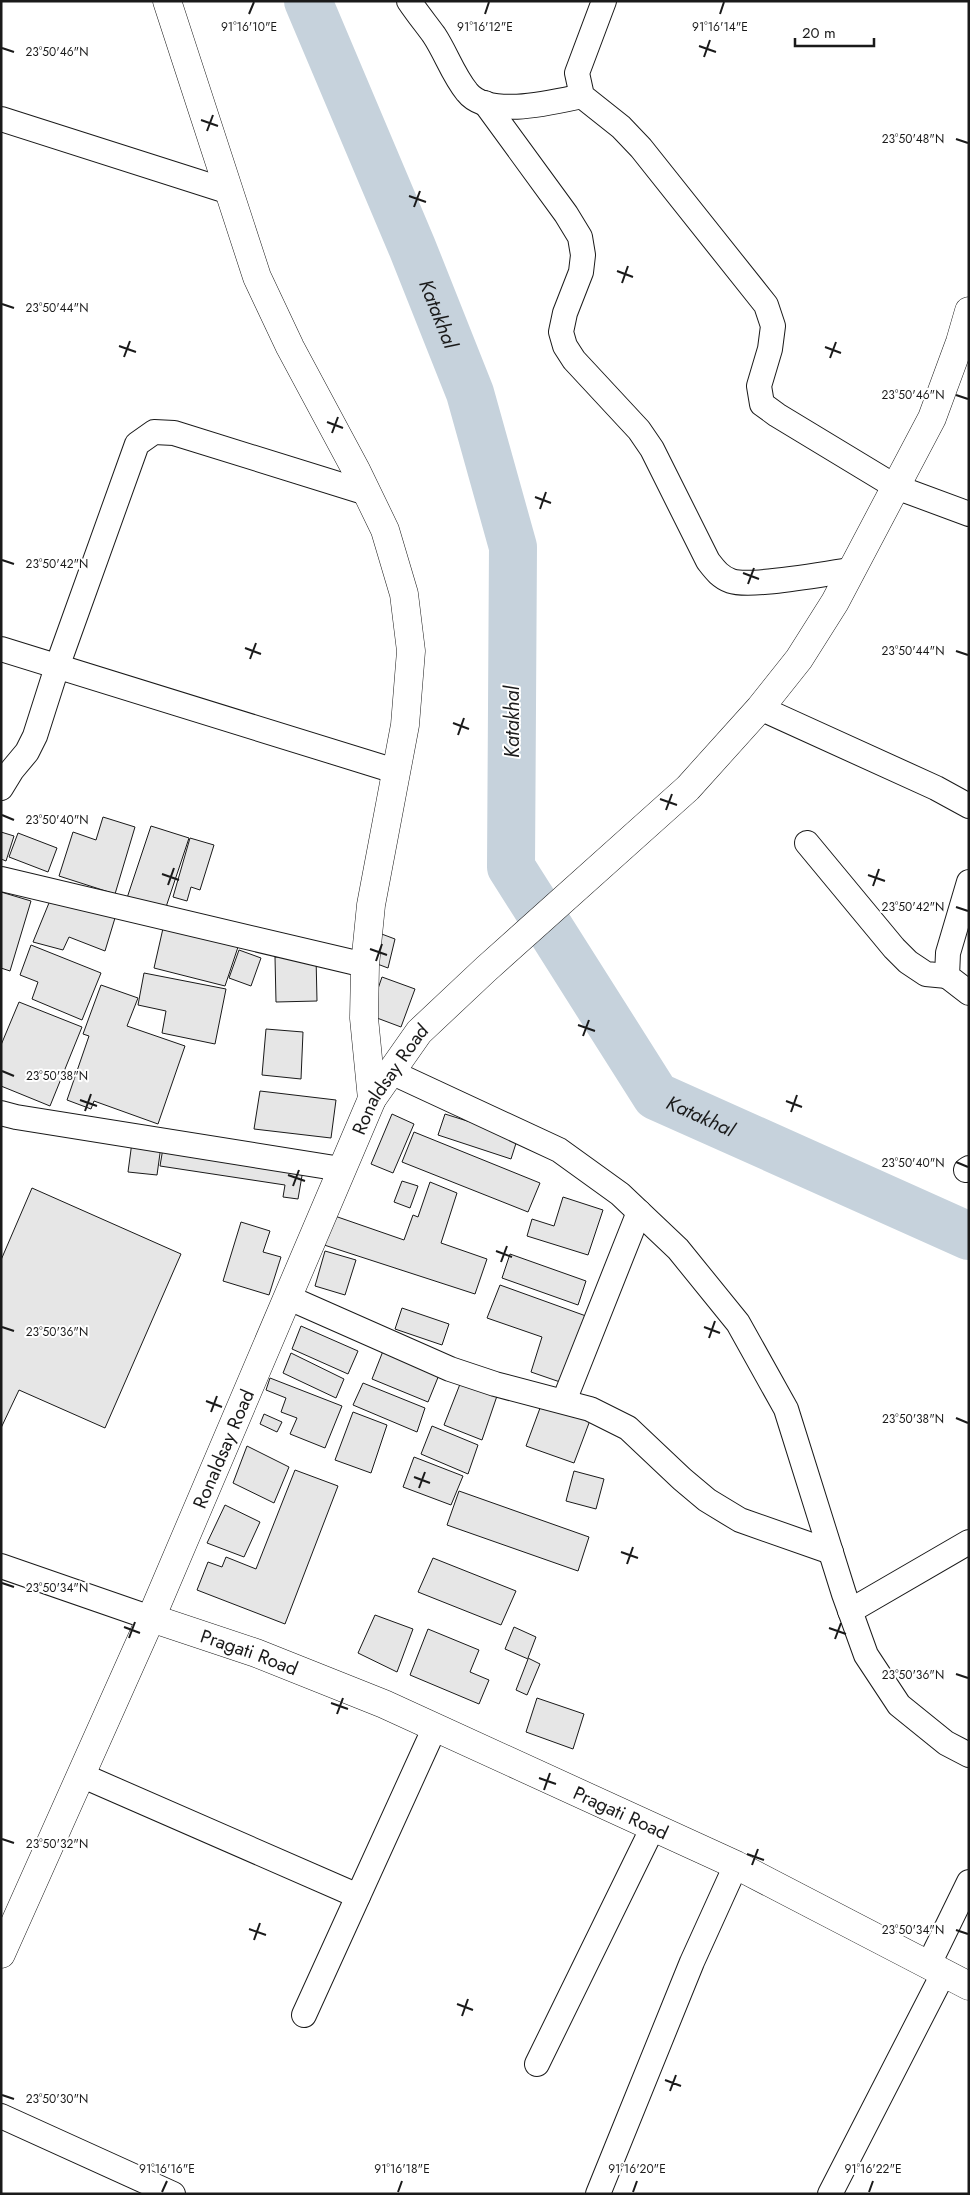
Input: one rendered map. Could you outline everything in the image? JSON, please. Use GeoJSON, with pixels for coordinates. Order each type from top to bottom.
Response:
{"type":"FeatureCollection","features":[{"type":"Feature","properties":{"kind":"street"},"geometry":{"type":"LineString","coordinates":[[167,1],[257,277],[290,347],[385,530],[404,594],[411,651],[405,725],[371,906],[365,965],[364,1018],[372,1099]]}},
{"type":"Feature","properties":{"kind":"street"},"geometry":{"type":"LineString","coordinates":[[408,1],[434,36],[468,94],[485,103],[506,107],[534,106],[582,96]]}},
{"type":"Feature","properties":{"kind":"street"},"geometry":{"type":"LineString","coordinates":[[604,1],[578,73],[582,96],[621,127],[641,148],[766,305],[773,326],[770,349],[759,386],[762,404],[777,416],[896,487],[969,514]]}},
{"type":"Feature","properties":{"kind":"street"},"geometry":{"type":"LineString","coordinates":[[485,103],[566,214],[580,237],[583,255],[580,272],[565,313],[561,332],[565,346],[574,360],[639,430],[652,449],[708,561],[717,573],[732,581],[753,582],[852,570]]}},
{"type":"Feature","properties":{"kind":"street"},"geometry":{"type":"LineString","coordinates":[[1,119],[230,192]]}},
{"type":"Feature","properties":{"kind":"street","name":"Ronaldsay Road"},"geometry":{"type":"LineString","coordinates":[[1,1954],[151,1618],[372,1099],[420,1032],[486,969],[688,788],[760,708],[799,659],[835,602],[932,418],[960,342],[969,311]]}},
{"type":"Feature","properties":{"kind":"street"},"geometry":{"type":"LineString","coordinates":[[946,381],[969,341]]}},
{"type":"Feature","properties":{"kind":"street"},"geometry":{"type":"LineString","coordinates":[[1,788],[12,770],[27,752],[35,736],[57,667],[136,444],[154,432],[174,432],[367,493]]}},
{"type":"Feature","properties":{"kind":"street"},"geometry":{"type":"LineString","coordinates":[[1,650],[395,771]]}},
{"type":"Feature","properties":{"kind":"street"},"geometry":{"type":"LineString","coordinates":[[760,708],[936,788],[969,806]]}},
{"type":"Feature","properties":{"kind":"street"},"geometry":{"type":"LineString","coordinates":[[806,843],[894,948],[908,962],[926,974],[947,976],[969,993]]}},
{"type":"Feature","properties":{"kind":"street"},"geometry":{"type":"LineString","coordinates":[[1,879],[365,965]]}},
{"type":"Feature","properties":{"kind":"street"},"geometry":{"type":"LineString","coordinates":[[947,976],[948,953],[969,882]]}},
{"type":"Feature","properties":{"kind":"street"},"geometry":{"type":"LineString","coordinates":[[391,1072],[559,1150],[620,1194],[678,1249],[738,1322],[786,1409],[850,1611],[866,1655],[899,1705],[946,1743],[969,1755]]}},
{"type":"Feature","properties":{"kind":"street"},"geometry":{"type":"LineString","coordinates":[[1,1113],[16,1117],[341,1169]]}},
{"type":"Feature","properties":{"kind":"street"},"geometry":{"type":"LineString","coordinates":[[564,1401],[638,1212]]}},
{"type":"Feature","properties":{"kind":"street"},"geometry":{"type":"LineString","coordinates":[[287,1297],[450,1369],[495,1384],[590,1409],[628,1428],[707,1500],[740,1520],[831,1552]]}},
{"type":"Feature","properties":{"kind":"street"},"geometry":{"type":"LineString","coordinates":[[850,1611],[969,1542]]}},
{"type":"Feature","properties":{"kind":"street"},"geometry":{"type":"LineString","coordinates":[[1,1566],[151,1618]]}},
{"type":"Feature","properties":{"kind":"street","name":"Pragati Road"},"geometry":{"type":"LineString","coordinates":[[151,1618],[256,1652],[384,1704],[736,1866],[969,1986]]}},
{"type":"Feature","properties":{"kind":"street"},"geometry":{"type":"LineString","coordinates":[[304,2015],[435,1727]]}},
{"type":"Feature","properties":{"kind":"street"},"geometry":{"type":"LineString","coordinates":[[81,1775],[358,1896]]}},
{"type":"Feature","properties":{"kind":"street"},"geometry":{"type":"LineString","coordinates":[[537,2064],[653,1828]]}},
{"type":"Feature","properties":{"kind":"street"},"geometry":{"type":"LineString","coordinates":[[598,2194],[692,1962],[736,1866]]}},
{"type":"Feature","properties":{"kind":"street"},"geometry":{"type":"LineString","coordinates":[[830,2194],[935,1970],[969,1882]]}},
{"type":"Feature","properties":{"kind":"street"},"geometry":{"type":"LineString","coordinates":[[1,2116],[173,2194]]}},
{"type":"Feature","properties":{"kind":"building"},"geometry":{"type":"Polygon","coordinates":[[[103,817],[135,827],[115,894],[59,876],[73,832],[96,840],[103,817]]]}},
{"type":"Feature","properties":{"kind":"building"},"geometry":{"type":"Polygon","coordinates":[[[151,826],[189,838],[165,910],[127,898],[151,826]]]}},
{"type":"Feature","properties":{"kind":"building"},"geometry":{"type":"Polygon","coordinates":[[[1,832],[14,836],[6,861],[1,859],[1,832]]]}},
{"type":"Feature","properties":{"kind":"building"},"geometry":{"type":"Polygon","coordinates":[[[18,833],[57,848],[48,872],[9,857],[18,833]]]}},
{"type":"Feature","properties":{"kind":"building"},"geometry":{"type":"Polygon","coordinates":[[[190,838],[214,845],[200,890],[191,887],[187,901],[173,897],[190,838]]]}},
{"type":"Feature","properties":{"kind":"building"},"geometry":{"type":"Polygon","coordinates":[[[1,892],[31,901],[10,971],[1,968],[1,892]]]}},
{"type":"Feature","properties":{"kind":"building"},"geometry":{"type":"Polygon","coordinates":[[[51,898],[115,918],[105,951],[69,937],[63,950],[33,942],[51,898]]]}},
{"type":"Feature","properties":{"kind":"building"},"geometry":{"type":"Polygon","coordinates":[[[164,924],[239,944],[225,986],[154,968],[164,924]]]}},
{"type":"Feature","properties":{"kind":"building"},"geometry":{"type":"Polygon","coordinates":[[[379,933],[395,939],[388,968],[372,962],[379,933]]]}},
{"type":"Feature","properties":{"kind":"building"},"geometry":{"type":"Polygon","coordinates":[[[31,945],[101,973],[82,1020],[32,999],[38,982],[20,975],[31,945]]]}},
{"type":"Feature","properties":{"kind":"building"},"geometry":{"type":"Polygon","coordinates":[[[239,950],[261,958],[251,986],[229,978],[239,950]]]}},
{"type":"Feature","properties":{"kind":"building"},"geometry":{"type":"Polygon","coordinates":[[[316,956],[317,1001],[276,1002],[275,957],[316,956]]]}},
{"type":"Feature","properties":{"kind":"building"},"geometry":{"type":"Polygon","coordinates":[[[144,973],[226,989],[215,1044],[162,1033],[166,1011],[138,1005],[144,973]]]}},
{"type":"Feature","properties":{"kind":"building"},"geometry":{"type":"Polygon","coordinates":[[[382,977],[415,989],[401,1027],[369,1015],[382,977]]]}},
{"type":"Feature","properties":{"kind":"building"},"geometry":{"type":"Polygon","coordinates":[[[101,985],[138,998],[127,1026],[185,1046],[158,1124],[94,1101],[91,1109],[67,1100],[89,1036],[83,1034],[101,985]]]}},
{"type":"Feature","properties":{"kind":"building"},"geometry":{"type":"Polygon","coordinates":[[[19,1002],[82,1027],[50,1106],[1,1086],[1,1045],[19,1002]]]}},
{"type":"Feature","properties":{"kind":"building"},"geometry":{"type":"Polygon","coordinates":[[[266,1029],[303,1032],[301,1079],[262,1075],[266,1029]]]}},
{"type":"Feature","properties":{"kind":"building"},"geometry":{"type":"Polygon","coordinates":[[[260,1091],[336,1100],[331,1138],[254,1129],[260,1091]]]}},
{"type":"Feature","properties":{"kind":"building"},"geometry":{"type":"Polygon","coordinates":[[[392,1114],[414,1124],[393,1173],[371,1164],[392,1114]]]}},
{"type":"Feature","properties":{"kind":"building"},"geometry":{"type":"Polygon","coordinates":[[[445,1114],[518,1137],[511,1159],[438,1135],[445,1114]]]}},
{"type":"Feature","properties":{"kind":"building"},"geometry":{"type":"Polygon","coordinates":[[[414,1132],[540,1183],[528,1212],[402,1162],[414,1132]]]}},
{"type":"Feature","properties":{"kind":"building"},"geometry":{"type":"Polygon","coordinates":[[[132,1142],[161,1146],[157,1175],[128,1172],[132,1142]]]}},
{"type":"Feature","properties":{"kind":"building"},"geometry":{"type":"Polygon","coordinates":[[[164,1142],[304,1164],[298,1199],[283,1197],[285,1185],[160,1166],[164,1142]]]}},
{"type":"Feature","properties":{"kind":"building"},"geometry":{"type":"Polygon","coordinates":[[[402,1181],[418,1186],[410,1208],[394,1202],[402,1181]]]}},
{"type":"Feature","properties":{"kind":"building"},"geometry":{"type":"Polygon","coordinates":[[[430,1182],[457,1193],[441,1243],[487,1259],[475,1294],[318,1243],[329,1214],[404,1240],[413,1215],[418,1217],[430,1182]]]}},
{"type":"Feature","properties":{"kind":"building"},"geometry":{"type":"Polygon","coordinates":[[[32,1188],[181,1254],[105,1428],[19,1390],[1,1428],[1,1260],[32,1188]]]}},
{"type":"Feature","properties":{"kind":"building"},"geometry":{"type":"Polygon","coordinates":[[[563,1197],[603,1210],[588,1255],[527,1236],[532,1219],[554,1226],[563,1197]]]}},
{"type":"Feature","properties":{"kind":"building"},"geometry":{"type":"Polygon","coordinates":[[[241,1222],[270,1231],[263,1252],[281,1257],[269,1295],[223,1281],[241,1222]]]}},
{"type":"Feature","properties":{"kind":"building"},"geometry":{"type":"Polygon","coordinates":[[[325,1251],[356,1260],[345,1295],[315,1286],[325,1251]]]}},
{"type":"Feature","properties":{"kind":"building"},"geometry":{"type":"Polygon","coordinates":[[[510,1254],[586,1281],[578,1305],[502,1278],[510,1254]]]}},
{"type":"Feature","properties":{"kind":"building"},"geometry":{"type":"Polygon","coordinates":[[[500,1285],[586,1316],[563,1383],[531,1372],[542,1337],[487,1318],[500,1285]]]}},
{"type":"Feature","properties":{"kind":"building"},"geometry":{"type":"Polygon","coordinates":[[[402,1308],[449,1324],[442,1345],[395,1329],[402,1308]]]}},
{"type":"Feature","properties":{"kind":"building"},"geometry":{"type":"Polygon","coordinates":[[[301,1326],[358,1351],[348,1374],[292,1349],[301,1326]]]}},
{"type":"Feature","properties":{"kind":"building"},"geometry":{"type":"Polygon","coordinates":[[[385,1346],[441,1370],[428,1402],[372,1379],[385,1346]]]}},
{"type":"Feature","properties":{"kind":"building"},"geometry":{"type":"Polygon","coordinates":[[[291,1353],[344,1379],[336,1398],[283,1373],[291,1353]]]}},
{"type":"Feature","properties":{"kind":"building"},"geometry":{"type":"Polygon","coordinates":[[[270,1378],[342,1406],[325,1448],[290,1434],[297,1418],[281,1412],[286,1398],[266,1390],[270,1378]]]}},
{"type":"Feature","properties":{"kind":"building"},"geometry":{"type":"Polygon","coordinates":[[[462,1379],[498,1393],[482,1440],[444,1425],[462,1379]]]}},
{"type":"Feature","properties":{"kind":"building"},"geometry":{"type":"Polygon","coordinates":[[[363,1383],[425,1408],[417,1432],[353,1405],[363,1383]]]}},
{"type":"Feature","properties":{"kind":"building"},"geometry":{"type":"Polygon","coordinates":[[[543,1400],[592,1415],[574,1463],[526,1446],[543,1400]]]}},
{"type":"Feature","properties":{"kind":"building"},"geometry":{"type":"Polygon","coordinates":[[[353,1412],[387,1425],[371,1473],[335,1460],[353,1412]]]}},
{"type":"Feature","properties":{"kind":"building"},"geometry":{"type":"Polygon","coordinates":[[[264,1414],[282,1422],[277,1432],[260,1424],[264,1414]]]}},
{"type":"Feature","properties":{"kind":"building"},"geometry":{"type":"Polygon","coordinates":[[[432,1426],[478,1445],[468,1474],[421,1454],[432,1426]]]}},
{"type":"Feature","properties":{"kind":"building"},"geometry":{"type":"Polygon","coordinates":[[[247,1446],[289,1467],[274,1503],[233,1483],[247,1446]]]}},
{"type":"Feature","properties":{"kind":"building"},"geometry":{"type":"Polygon","coordinates":[[[414,1457],[463,1476],[451,1505],[403,1487],[414,1457]]]}},
{"type":"Feature","properties":{"kind":"building"},"geometry":{"type":"Polygon","coordinates":[[[295,1470],[338,1486],[285,1624],[197,1590],[208,1562],[222,1567],[226,1557],[256,1569],[295,1470]]]}},
{"type":"Feature","properties":{"kind":"building"},"geometry":{"type":"Polygon","coordinates":[[[574,1471],[604,1479],[596,1509],[566,1501],[574,1471]]]}},
{"type":"Feature","properties":{"kind":"building"},"geometry":{"type":"Polygon","coordinates":[[[459,1491],[589,1537],[578,1571],[447,1525],[459,1491]]]}},
{"type":"Feature","properties":{"kind":"building"},"geometry":{"type":"Polygon","coordinates":[[[225,1505],[260,1522],[244,1557],[207,1543],[225,1505]]]}},
{"type":"Feature","properties":{"kind":"building"},"geometry":{"type":"Polygon","coordinates":[[[433,1558],[516,1591],[501,1625],[418,1592],[433,1558]]]}},
{"type":"Feature","properties":{"kind":"building"},"geometry":{"type":"Polygon","coordinates":[[[375,1615],[413,1629],[397,1672],[358,1653],[375,1615]]]}},
{"type":"Feature","properties":{"kind":"building"},"geometry":{"type":"Polygon","coordinates":[[[514,1627],[536,1637],[528,1658],[540,1664],[527,1695],[516,1690],[528,1659],[505,1649],[514,1627]]]}},
{"type":"Feature","properties":{"kind":"building"},"geometry":{"type":"Polygon","coordinates":[[[428,1629],[479,1650],[470,1672],[489,1680],[479,1704],[410,1675],[428,1629]]]}},
{"type":"Feature","properties":{"kind":"building"},"geometry":{"type":"Polygon","coordinates":[[[537,1698],[584,1714],[573,1749],[526,1732],[537,1698]]]}},
{"type":"Feature","properties":{"kind":"waterway","name":"Katakhal"},"geometry":{"type":"LineString","coordinates":[[308,1],[412,247],[470,393],[513,547],[511,867],[656,1096],[969,1236]]}}]}
